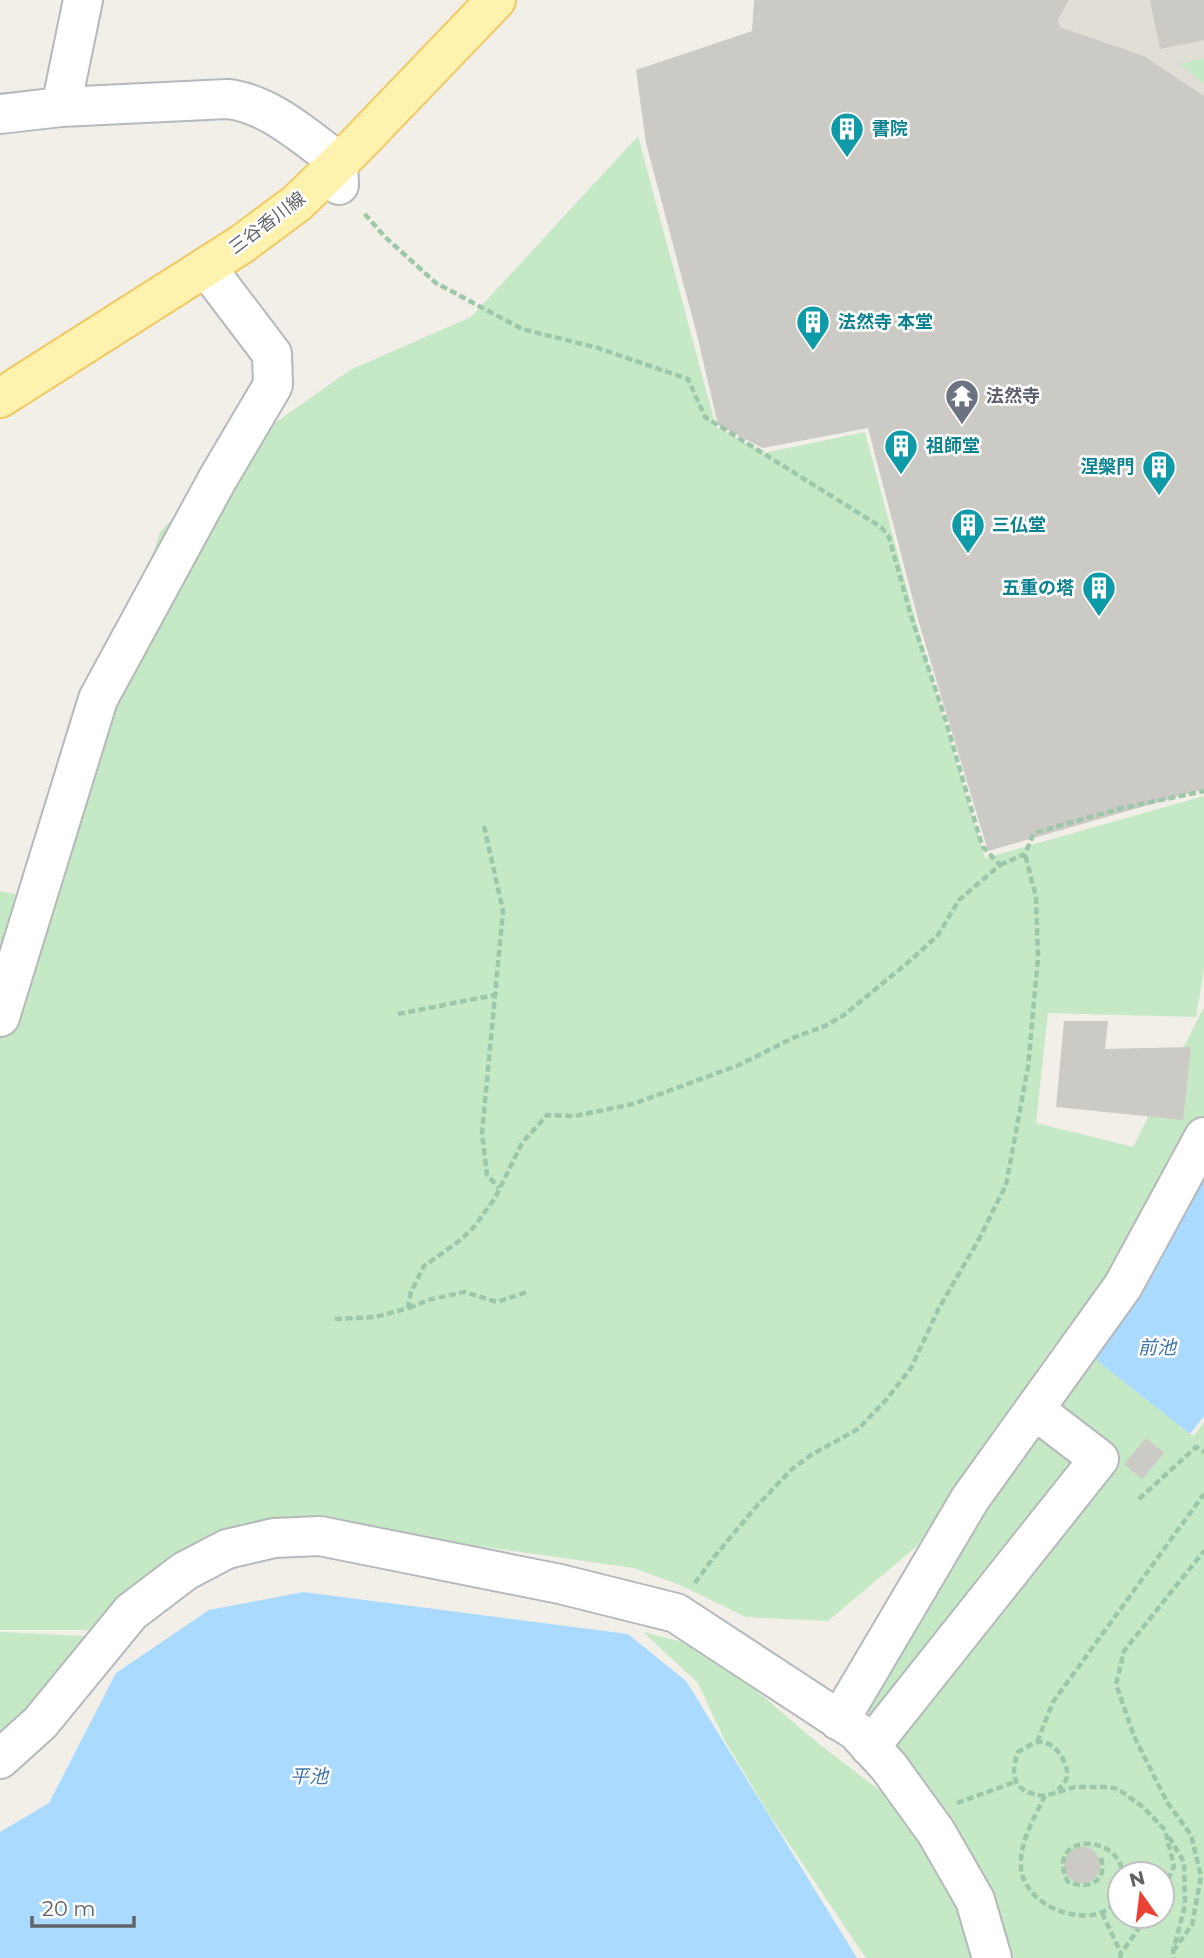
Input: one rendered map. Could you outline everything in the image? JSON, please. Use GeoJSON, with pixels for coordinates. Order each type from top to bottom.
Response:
{"type":"FeatureCollection","features":[{"type":"Feature","properties":{"kind":"main road","name":"三谷香川線"},"geometry":{"type":"LineString","coordinates":[[0,398],[242,244],[339,173],[355,148],[496,0]]}},
{"type":"Feature","properties":{"kind":"street"},"geometry":{"type":"LineString","coordinates":[[61,107],[83,0]]}},
{"type":"Feature","properties":{"kind":"street"},"geometry":{"type":"LineString","coordinates":[[0,114],[61,107],[228,99],[243,101],[283,122],[339,173]]}},
{"type":"Feature","properties":{"kind":"street"},"geometry":{"type":"LineString","coordinates":[[0,1017],[98,699],[217,480],[273,385],[272,354],[206,267]]}},
{"type":"Feature","properties":{"kind":"street"},"geometry":{"type":"LineString","coordinates":[[839,1721],[970,1499],[1123,1286],[1204,1137]]}},
{"type":"Feature","properties":{"kind":"street"},"geometry":{"type":"LineString","coordinates":[[870,1747],[1099,1459],[1035,1410]]}},
{"type":"Feature","properties":{"kind":"street"},"geometry":{"type":"LineString","coordinates":[[0,1759],[40,1723],[131,1612],[185,1571],[227,1549],[274,1538],[320,1536],[560,1584],[676,1613],[856,1731],[889,1767],[923,1815],[975,1900],[992,1958]]}},
{"type":"Feature","properties":{"kind":"path"},"geometry":{"type":"LineString","coordinates":[[339,173],[385,237],[436,283],[522,329],[598,348],[688,379],[705,416],[881,527],[889,537],[980,839],[983,847],[1000,865]]}},
{"type":"Feature","properties":{"kind":"path"},"geometry":{"type":"LineString","coordinates":[[676,1613],[713,1557],[791,1470],[811,1455],[858,1429],[886,1400],[911,1368],[939,1308],[979,1239],[1006,1185],[1028,1067],[1038,958],[1036,897],[1025,854],[1034,833],[1118,809],[1204,791]]}},
{"type":"Feature","properties":{"kind":"path"},"geometry":{"type":"LineString","coordinates":[[484,826],[503,911],[482,1133],[487,1175],[499,1188]]}},
{"type":"Feature","properties":{"kind":"path"},"geometry":{"type":"LineString","coordinates":[[408,1308],[411,1292],[424,1266],[474,1227],[495,1198],[523,1143],[547,1115],[575,1116],[643,1100],[739,1065],[794,1037],[825,1026],[844,1015],[920,952],[938,934],[959,900],[1000,865],[1025,854]]}},
{"type":"Feature","properties":{"kind":"path"},"geometry":{"type":"LineString","coordinates":[[398,1014],[495,995]]}},
{"type":"Feature","properties":{"kind":"path"},"geometry":{"type":"LineString","coordinates":[[335,1319],[375,1317],[464,1292],[497,1302],[527,1292]]}},
{"type":"Feature","properties":{"kind":"path"},"geometry":{"type":"LineString","coordinates":[[1139,1499],[1196,1447],[1204,1452]]}},
{"type":"Feature","properties":{"kind":"path"},"geometry":{"type":"LineString","coordinates":[[1037,1742],[1053,1702],[1204,1494]]}},
{"type":"Feature","properties":{"kind":"path"},"geometry":{"type":"LineString","coordinates":[[1173,1951],[1192,1925],[1201,1875],[1191,1835],[1167,1802],[1133,1736],[1116,1684],[1124,1651],[1204,1551]]}},
{"type":"Feature","properties":{"kind":"path"},"geometry":{"type":"LineString","coordinates":[[1057,1791],[1067,1779],[1066,1764],[1057,1750],[1047,1743],[1037,1742],[1018,1752],[1013,1767],[1015,1782],[1026,1792],[1045,1796],[1057,1791],[1090,1786],[1118,1789],[1143,1807],[1165,1830],[1184,1862],[1185,1905],[1173,1951],[1174,1958]]}},
{"type":"Feature","properties":{"kind":"path"},"geometry":{"type":"LineString","coordinates":[[923,1815],[1015,1782]]}},
{"type":"Feature","properties":{"kind":"path"},"geometry":{"type":"LineString","coordinates":[[1045,1796],[1032,1822],[1022,1852],[1020,1867],[1031,1894],[1052,1907],[1086,1915],[1106,1910]]}},
{"type":"Feature","properties":{"kind":"path"},"geometry":{"type":"LineString","coordinates":[[1165,1830],[1172,1860]]}},
{"type":"Feature","properties":{"kind":"path"},"geometry":{"type":"LineString","coordinates":[[1101,1858],[1104,1867],[1101,1877],[1094,1883],[1081,1887],[1068,1882],[1063,1873],[1062,1862],[1067,1851],[1078,1844],[1105,1847],[1118,1860]]}},
{"type":"Feature","properties":{"kind":"path"},"geometry":{"type":"LineString","coordinates":[[1101,1913],[1121,1955],[1138,1930]]}},
{"type":"Feature","properties":{"kind":"shaded area"},"geometry":{"type":"Polygon","coordinates":[[[1069,0],[1204,0],[1204,96],[1144,56],[1060,27],[1058,20],[1069,0]]]}},
{"type":"Feature","properties":{"kind":"green space"},"geometry":{"type":"Polygon","coordinates":[[[1204,58],[1204,84],[1180,64],[1204,58]]]}},
{"type":"Feature","properties":{"kind":"green space"},"geometry":{"type":"Polygon","coordinates":[[[638,136],[716,427],[764,453],[865,432],[920,637],[985,858],[1204,796],[1204,969],[1196,1017],[1048,1013],[1036,1123],[1133,1147],[1204,1007],[1204,1187],[1180,1427],[1194,1436],[1204,1422],[1204,1958],[1003,1958],[943,1818],[837,1684],[921,1590],[1086,1371],[1054,1345],[917,1546],[828,1621],[746,1617],[680,1585],[634,1568],[406,1536],[270,1531],[105,1630],[0,1630],[0,891],[45,900],[77,786],[160,532],[241,447],[350,370],[471,317],[638,136]]]}},
{"type":"Feature","properties":{"kind":"green space"},"geometry":{"type":"Polygon","coordinates":[[[0,1632],[105,1637],[0,1752],[0,1632]]]}},
{"type":"Feature","properties":{"kind":"green space"},"geometry":{"type":"Polygon","coordinates":[[[643,1632],[706,1648],[819,1744],[908,1812],[959,1883],[981,1958],[866,1958],[769,1814],[725,1741],[698,1683],[643,1632]]]}},
{"type":"Feature","properties":{"kind":"water","name":"前池"},"geometry":{"type":"Polygon","coordinates":[[[1204,1171],[1204,1416],[1190,1434],[1095,1359],[1204,1171]]]}},
{"type":"Feature","properties":{"kind":"water","name":"平池"},"geometry":{"type":"Polygon","coordinates":[[[303,1592],[628,1634],[686,1681],[857,1958],[0,1958],[0,1832],[49,1803],[116,1673],[209,1610],[303,1592]]]}},
{"type":"Feature","properties":{"kind":"building","name":"法然寺"},"geometry":{"type":"Polygon","coordinates":[[[754,0],[1069,0],[1058,20],[1060,27],[1144,56],[1204,96],[1204,789],[988,851],[919,623],[868,428],[763,448],[718,425],[646,143],[636,70],[752,31],[754,0]]]}},
{"type":"Feature","properties":{"kind":"building"},"geometry":{"type":"Polygon","coordinates":[[[1150,0],[1204,0],[1204,40],[1160,49],[1150,0]]]}},
{"type":"Feature","properties":{"kind":"building"},"geometry":{"type":"Polygon","coordinates":[[[1064,1021],[1108,1021],[1105,1049],[1191,1047],[1183,1120],[1056,1107],[1064,1021]]]}},
{"type":"Feature","properties":{"kind":"building"},"geometry":{"type":"Polygon","coordinates":[[[1146,1438],[1164,1453],[1142,1479],[1124,1464],[1146,1438]]]}},
{"type":"Feature","properties":{"kind":"building"},"geometry":{"type":"Polygon","coordinates":[[[1082,1847],[1094,1853],[1100,1865],[1094,1877],[1082,1883],[1070,1877],[1064,1865],[1070,1853],[1082,1847]]]}},
{"type":"Feature","properties":{"kind":"place","name":"書院"},"geometry":{"type":"Point","coordinates":[847,159]}},
{"type":"Feature","properties":{"kind":"place","name":"法然寺 本堂"},"geometry":{"type":"Point","coordinates":[813,352]}},
{"type":"Feature","properties":{"kind":"place","name":"法然寺"},"geometry":{"type":"Point","coordinates":[962,426]}},
{"type":"Feature","properties":{"kind":"place","name":"祖師堂"},"geometry":{"type":"Point","coordinates":[901,476]}},
{"type":"Feature","properties":{"kind":"place","name":"涅槃門"},"geometry":{"type":"Point","coordinates":[1159,497]}},
{"type":"Feature","properties":{"kind":"place","name":"三仏堂"},"geometry":{"type":"Point","coordinates":[968,555]}},
{"type":"Feature","properties":{"kind":"place","name":"五重の塔"},"geometry":{"type":"Point","coordinates":[1099,618]}}]}
